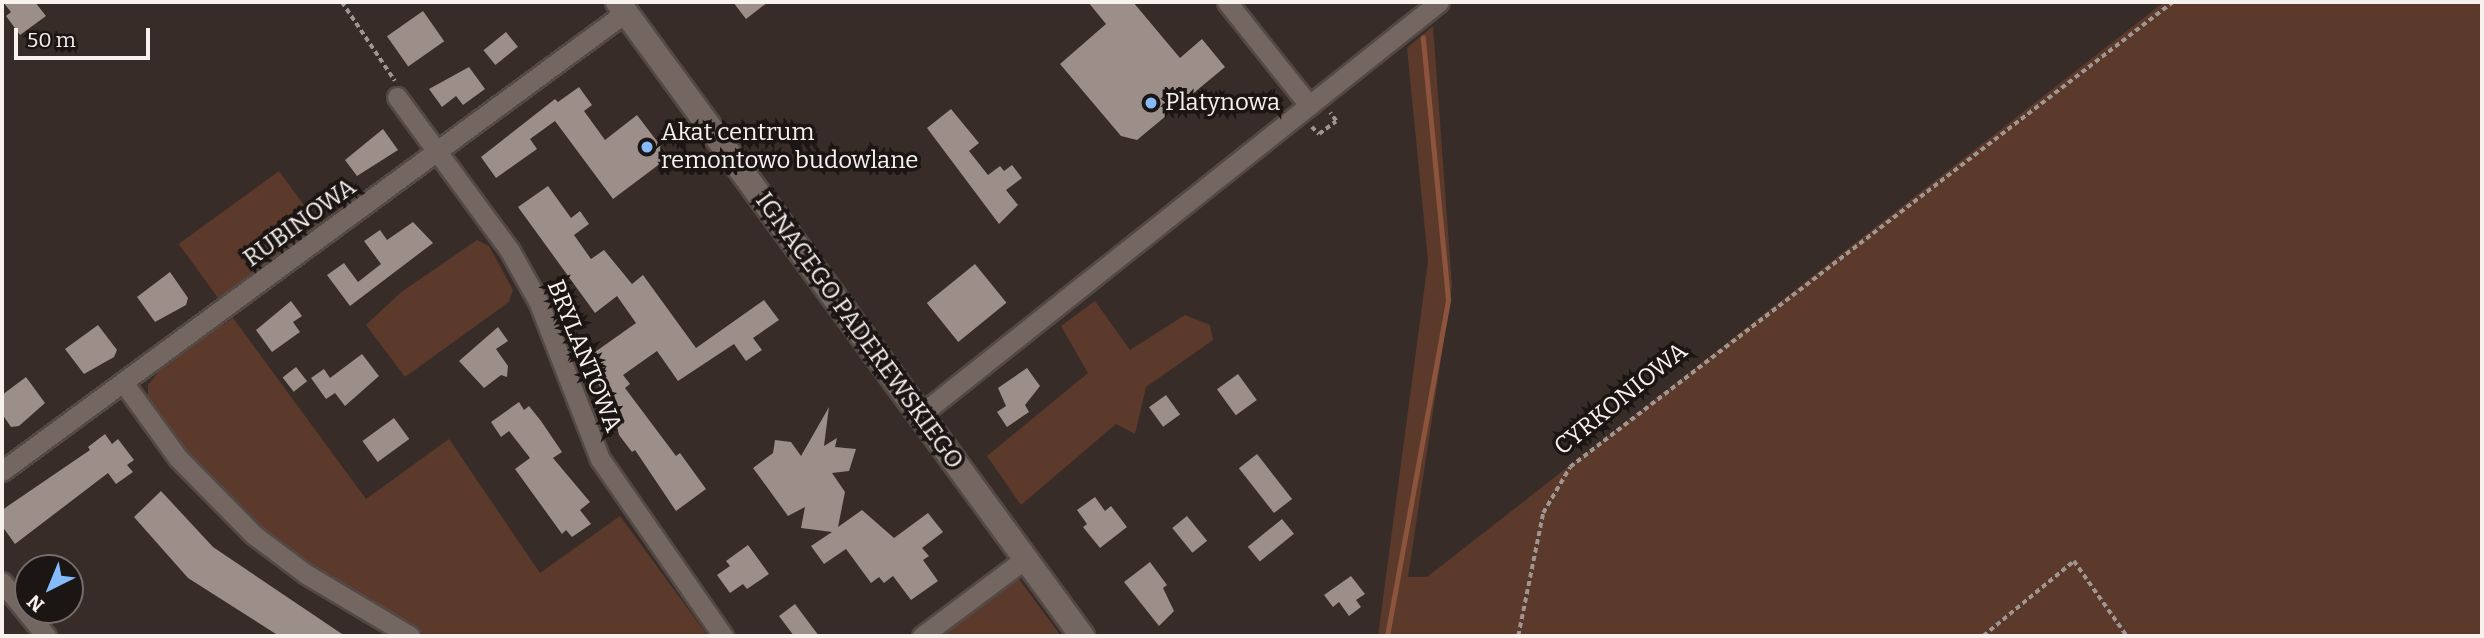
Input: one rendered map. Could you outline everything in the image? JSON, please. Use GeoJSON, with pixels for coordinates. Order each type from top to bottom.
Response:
{"type":"FeatureCollection","features":[{"type":"Feature","properties":{"kind":"street"},"geometry":{"type":"LineString","coordinates":[[1227,2],[1308,105]]}},
{"type":"Feature","properties":{"kind":"street"},"geometry":{"type":"LineString","coordinates":[[920,415],[1439,2]]}},
{"type":"Feature","properties":{"kind":"street","name":"RUBINOWA"},"geometry":{"type":"LineString","coordinates":[[2,471],[437,153],[622,7]]}},
{"type":"Feature","properties":{"kind":"street","name":"IGNACEGO PADEREWSKIEGO"},"geometry":{"type":"LineString","coordinates":[[622,7],[1082,636]]}},
{"type":"Feature","properties":{"kind":"street","name":"BRYLANTOWA"},"geometry":{"type":"LineString","coordinates":[[397,97],[510,251],[538,301],[600,459],[723,636]]}},
{"type":"Feature","properties":{"kind":"street"},"geometry":{"type":"LineString","coordinates":[[123,382],[178,458],[254,535],[306,574],[410,636]]}},
{"type":"Feature","properties":{"kind":"street"},"geometry":{"type":"LineString","coordinates":[[922,636],[1025,559]]}},
{"type":"Feature","properties":{"kind":"street"},"geometry":{"type":"LineString","coordinates":[[2,582],[46,636]]}},
{"type":"Feature","properties":{"kind":"path"},"geometry":{"type":"LineString","coordinates":[[342,2],[395,82],[397,97]]}},
{"type":"Feature","properties":{"kind":"path","name":"CYRKONIOWA"},"geometry":{"type":"LineString","coordinates":[[1518,636],[1544,513],[1570,467],[2173,2]]}},
{"type":"Feature","properties":{"kind":"path"},"geometry":{"type":"LineString","coordinates":[[1983,636],[2074,561],[2127,636]]}},
{"type":"Feature","properties":{"kind":"shaded area"},"geometry":{"type":"Polygon","coordinates":[[[2164,2],[2482,2],[2482,636],[1378,636],[1428,261],[1407,48],[1433,26],[1452,286],[1408,577],[1427,577],[2164,2]]]}},
{"type":"Feature","properties":{"kind":"shaded area"},"geometry":{"type":"Polygon","coordinates":[[[279,171],[320,227],[219,300],[179,244],[279,171]]]}},
{"type":"Feature","properties":{"kind":"shaded area"},"geometry":{"type":"Polygon","coordinates":[[[477,240],[489,246],[513,290],[509,302],[405,377],[366,325],[400,293],[477,240]]]}},
{"type":"Feature","properties":{"kind":"shaded area"},"geometry":{"type":"Polygon","coordinates":[[[1095,301],[1130,350],[1185,315],[1210,325],[1213,340],[1146,387],[1135,434],[1116,424],[1021,505],[987,456],[1088,373],[1061,326],[1095,301]]]}},
{"type":"Feature","properties":{"kind":"shaded area"},"geometry":{"type":"Polygon","coordinates":[[[233,318],[366,499],[449,439],[540,573],[620,516],[708,636],[428,636],[345,591],[220,496],[148,404],[148,385],[164,365],[233,318]]]}},
{"type":"Feature","properties":{"kind":"shaded area"},"geometry":{"type":"Polygon","coordinates":[[[1019,579],[1061,636],[940,636],[1010,581],[1019,579]]]}},
{"type":"Feature","properties":{"kind":"building"},"geometry":{"type":"Polygon","coordinates":[[[3,2],[35,2],[46,16],[20,35],[6,16],[11,12],[3,2]]]}},
{"type":"Feature","properties":{"kind":"building"},"geometry":{"type":"Polygon","coordinates":[[[733,2],[768,2],[746,19],[733,2]]]}},
{"type":"Feature","properties":{"kind":"building"},"geometry":{"type":"Polygon","coordinates":[[[1088,2],[1133,2],[1180,58],[1202,39],[1225,67],[1137,140],[1121,136],[1060,64],[1106,24],[1088,2]]]}},
{"type":"Feature","properties":{"kind":"building"},"geometry":{"type":"Polygon","coordinates":[[[423,11],[444,41],[408,67],[387,36],[423,11]]]}},
{"type":"Feature","properties":{"kind":"building"},"geometry":{"type":"Polygon","coordinates":[[[506,32],[518,47],[495,65],[483,50],[506,32]]]}},
{"type":"Feature","properties":{"kind":"building"},"geometry":{"type":"Polygon","coordinates":[[[469,67],[485,89],[463,105],[456,96],[442,107],[429,89],[469,67]]]}},
{"type":"Feature","properties":{"kind":"building"},"geometry":{"type":"Polygon","coordinates":[[[579,87],[592,105],[584,111],[605,140],[637,115],[669,157],[613,199],[555,121],[530,139],[537,149],[496,178],[481,157],[555,99],[558,102],[579,87]]]}},
{"type":"Feature","properties":{"kind":"building"},"geometry":{"type":"Polygon","coordinates":[[[951,109],[979,143],[969,151],[988,175],[1000,166],[1004,171],[1012,165],[1022,178],[1006,190],[1018,205],[999,224],[927,128],[951,109]]]}},
{"type":"Feature","properties":{"kind":"building"},"geometry":{"type":"Polygon","coordinates":[[[383,129],[398,150],[357,176],[345,160],[383,129]]]}},
{"type":"Feature","properties":{"kind":"building"},"geometry":{"type":"Polygon","coordinates":[[[548,186],[571,218],[580,211],[589,224],[574,235],[591,259],[604,250],[632,284],[643,275],[696,348],[764,300],[779,320],[753,338],[762,350],[746,361],[734,344],[678,381],[657,351],[623,375],[630,384],[625,388],[676,456],[680,453],[706,489],[676,511],[635,450],[632,452],[619,435],[617,426],[624,421],[602,391],[594,375],[599,372],[588,357],[636,323],[617,296],[595,313],[518,207],[548,186]]]}},
{"type":"Feature","properties":{"kind":"building"},"geometry":{"type":"Polygon","coordinates":[[[413,222],[433,243],[350,306],[327,275],[344,263],[358,282],[381,264],[364,241],[380,230],[387,240],[413,222]]]}},
{"type":"Feature","properties":{"kind":"building"},"geometry":{"type":"Polygon","coordinates":[[[975,264],[1006,303],[958,342],[927,303],[975,264]]]}},
{"type":"Feature","properties":{"kind":"building"},"geometry":{"type":"Polygon","coordinates":[[[170,272],[188,298],[186,305],[155,322],[137,297],[170,272]]]}},
{"type":"Feature","properties":{"kind":"building"},"geometry":{"type":"Polygon","coordinates":[[[291,301],[302,316],[293,322],[300,332],[272,352],[256,330],[291,301]]]}},
{"type":"Feature","properties":{"kind":"building"},"geometry":{"type":"Polygon","coordinates":[[[98,325],[117,350],[114,357],[84,374],[65,349],[98,325]]]}},
{"type":"Feature","properties":{"kind":"building"},"geometry":{"type":"Polygon","coordinates":[[[498,327],[508,341],[496,349],[508,366],[507,377],[501,375],[484,388],[459,361],[498,327]]]}},
{"type":"Feature","properties":{"kind":"building"},"geometry":{"type":"Polygon","coordinates":[[[362,354],[379,376],[345,406],[335,393],[326,399],[311,378],[324,369],[330,378],[362,354]]]}},
{"type":"Feature","properties":{"kind":"building"},"geometry":{"type":"Polygon","coordinates":[[[296,367],[307,381],[294,392],[283,377],[296,367]]]}},
{"type":"Feature","properties":{"kind":"building"},"geometry":{"type":"Polygon","coordinates":[[[1027,368],[1040,386],[1025,405],[1029,412],[1007,427],[997,412],[1006,406],[998,388],[1027,368]]]}},
{"type":"Feature","properties":{"kind":"building"},"geometry":{"type":"Polygon","coordinates":[[[1238,374],[1257,400],[1236,415],[1217,389],[1238,374]]]}},
{"type":"Feature","properties":{"kind":"building"},"geometry":{"type":"Polygon","coordinates":[[[26,377],[45,403],[19,426],[11,427],[2,414],[2,395],[26,377]]]}},
{"type":"Feature","properties":{"kind":"building"},"geometry":{"type":"Polygon","coordinates":[[[1166,395],[1180,414],[1163,427],[1149,407],[1166,395]]]}},
{"type":"Feature","properties":{"kind":"building"},"geometry":{"type":"Polygon","coordinates":[[[519,402],[524,410],[529,406],[541,421],[562,452],[553,458],[590,502],[580,510],[591,524],[572,537],[566,530],[562,534],[515,469],[530,458],[509,431],[501,437],[491,422],[519,402]]]}},
{"type":"Feature","properties":{"kind":"building"},"geometry":{"type":"Polygon","coordinates":[[[829,407],[824,446],[837,438],[835,447],[856,449],[849,471],[832,473],[845,492],[838,527],[862,510],[894,538],[928,513],[943,532],[922,548],[929,556],[923,560],[938,581],[911,600],[893,576],[884,583],[879,577],[871,583],[846,549],[824,564],[811,546],[832,532],[801,528],[805,507],[788,516],[753,468],[773,453],[775,440],[791,442],[801,456],[829,407]]]}},
{"type":"Feature","properties":{"kind":"building"},"geometry":{"type":"Polygon","coordinates":[[[394,418],[409,439],[378,462],[362,441],[394,418]]]}},
{"type":"Feature","properties":{"kind":"building"},"geometry":{"type":"Polygon","coordinates":[[[105,434],[112,444],[118,439],[134,460],[127,465],[133,472],[116,484],[108,473],[15,544],[2,526],[2,510],[90,450],[88,447],[105,434]]]}},
{"type":"Feature","properties":{"kind":"building"},"geometry":{"type":"Polygon","coordinates":[[[1257,454],[1292,499],[1274,513],[1239,468],[1257,454]]]}},
{"type":"Feature","properties":{"kind":"building"},"geometry":{"type":"Polygon","coordinates":[[[161,491],[213,547],[345,636],[279,636],[188,578],[134,517],[161,491]]]}},
{"type":"Feature","properties":{"kind":"building"},"geometry":{"type":"Polygon","coordinates":[[[1095,497],[1105,511],[1111,506],[1127,527],[1100,548],[1083,527],[1087,524],[1077,510],[1095,497]]]}},
{"type":"Feature","properties":{"kind":"building"},"geometry":{"type":"Polygon","coordinates":[[[1187,516],[1207,541],[1192,553],[1172,528],[1187,516]]]}},
{"type":"Feature","properties":{"kind":"building"},"geometry":{"type":"Polygon","coordinates":[[[1282,519],[1294,534],[1260,561],[1248,547],[1282,519]]]}},
{"type":"Feature","properties":{"kind":"building"},"geometry":{"type":"Polygon","coordinates":[[[748,545],[769,574],[747,589],[743,584],[730,593],[717,575],[730,566],[726,561],[748,545]]]}},
{"type":"Feature","properties":{"kind":"building"},"geometry":{"type":"Polygon","coordinates":[[[1150,562],[1167,585],[1163,588],[1174,611],[1159,626],[1124,582],[1150,562]]]}},
{"type":"Feature","properties":{"kind":"building"},"geometry":{"type":"Polygon","coordinates":[[[1351,576],[1365,594],[1356,600],[1361,607],[1349,616],[1339,602],[1333,607],[1324,595],[1351,576]]]}},
{"type":"Feature","properties":{"kind":"building"},"geometry":{"type":"Polygon","coordinates":[[[795,604],[819,636],[794,636],[779,616],[795,604]]]}},
{"type":"Feature","properties":{"kind":"waterway"},"geometry":{"type":"LineString","coordinates":[[1387,636],[1448,299],[1423,37]]}},
{"type":"Feature","properties":{"kind":"place","name":"Platynowa"},"geometry":{"type":"Point","coordinates":[1151,103]}},
{"type":"Feature","properties":{"kind":"place","name":"Akat centrum remontowo budowlane"},"geometry":{"type":"Point","coordinates":[647,147]}}]}
